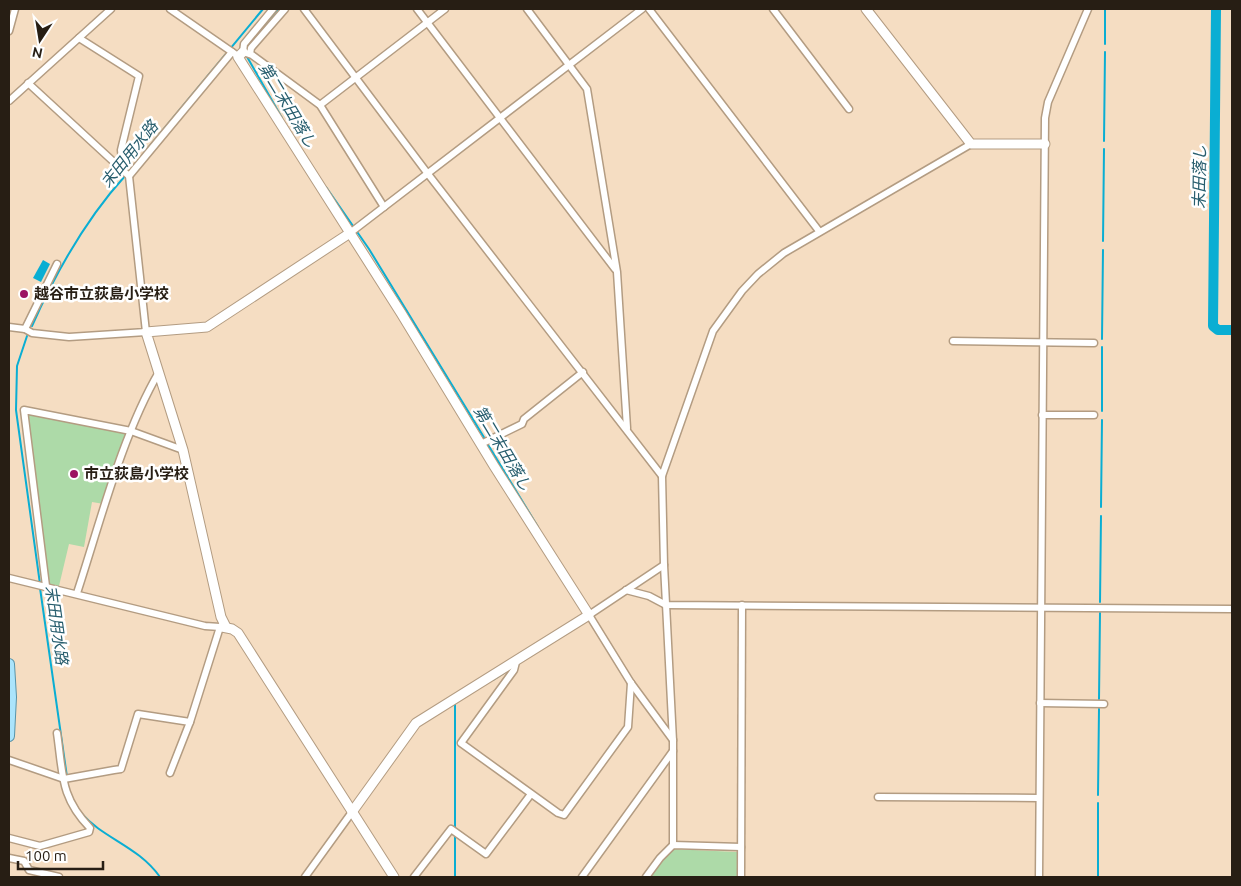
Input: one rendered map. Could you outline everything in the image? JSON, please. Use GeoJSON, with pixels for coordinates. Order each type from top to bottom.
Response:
{"type":"FeatureCollection","features":[{"type":"Feature","properties":{"kind":"main road"},"geometry":{"type":"LineString","coordinates":[[9,664],[11,697],[9,736]]}},
{"type":"Feature","properties":{"kind":"street"},"geometry":{"type":"LineString","coordinates":[[9,31],[15,9]]}},
{"type":"Feature","properties":{"kind":"street"},"geometry":{"type":"LineString","coordinates":[[9,101],[111,9]]}},
{"type":"Feature","properties":{"kind":"street"},"geometry":{"type":"LineString","coordinates":[[170,9],[320,105],[384,207]]}},
{"type":"Feature","properties":{"kind":"street"},"geometry":{"type":"LineString","coordinates":[[273,9],[244,44],[241,54],[350,234],[631,683],[673,741]]}},
{"type":"Feature","properties":{"kind":"street"},"geometry":{"type":"LineString","coordinates":[[130,176],[241,54],[251,48],[285,9]]}},
{"type":"Feature","properties":{"kind":"street"},"geometry":{"type":"LineString","coordinates":[[304,9],[428,174],[662,476]]}},
{"type":"Feature","properties":{"kind":"street"},"geometry":{"type":"LineString","coordinates":[[416,9],[617,272]]}},
{"type":"Feature","properties":{"kind":"street"},"geometry":{"type":"LineString","coordinates":[[320,105],[445,9]]}},
{"type":"Feature","properties":{"kind":"street"},"geometry":{"type":"LineString","coordinates":[[527,9],[587,89],[617,272],[627,430]]}},
{"type":"Feature","properties":{"kind":"street"},"geometry":{"type":"LineString","coordinates":[[9,327],[25,329],[32,334],[69,337],[207,327],[350,234],[642,9]]}},
{"type":"Feature","properties":{"kind":"street"},"geometry":{"type":"LineString","coordinates":[[649,9],[819,231]]}},
{"type":"Feature","properties":{"kind":"street"},"geometry":{"type":"LineString","coordinates":[[772,9],[849,109]]}},
{"type":"Feature","properties":{"kind":"street"},"geometry":{"type":"LineString","coordinates":[[866,9],[971,144]]}},
{"type":"Feature","properties":{"kind":"street"},"geometry":{"type":"LineString","coordinates":[[1038,877],[1045,118],[1048,102],[1088,9]]}},
{"type":"Feature","properties":{"kind":"street"},"geometry":{"type":"LineString","coordinates":[[79,38],[139,76],[121,150],[123,170]]}},
{"type":"Feature","properties":{"kind":"street"},"geometry":{"type":"LineString","coordinates":[[28,83],[130,176],[146,332],[183,450],[223,627],[190,722],[170,772]]}},
{"type":"Feature","properties":{"kind":"street"},"geometry":{"type":"LineString","coordinates":[[646,877],[660,858],[673,845],[673,741],[664,565],[662,476],[714,331],[742,292],[758,274],[784,253],[819,231],[882,198],[971,144],[1045,144]]}},
{"type":"Feature","properties":{"kind":"street"},"geometry":{"type":"LineString","coordinates":[[25,329],[57,264]]}},
{"type":"Feature","properties":{"kind":"street"},"geometry":{"type":"LineString","coordinates":[[953,341],[1094,343]]}},
{"type":"Feature","properties":{"kind":"street"},"geometry":{"type":"LineString","coordinates":[[77,593],[131,431],[148,390],[159,371]]}},
{"type":"Feature","properties":{"kind":"street"},"geometry":{"type":"LineString","coordinates":[[482,444],[522,424],[524,419],[583,372]]}},
{"type":"Feature","properties":{"kind":"street"},"geometry":{"type":"LineString","coordinates":[[46,586],[24,410],[131,431],[183,450]]}},
{"type":"Feature","properties":{"kind":"street"},"geometry":{"type":"LineString","coordinates":[[1042,415],[1094,416]]}},
{"type":"Feature","properties":{"kind":"street"},"geometry":{"type":"LineString","coordinates":[[305,877],[416,723],[516,662],[664,565]]}},
{"type":"Feature","properties":{"kind":"street"},"geometry":{"type":"LineString","coordinates":[[9,578],[77,593],[204,626],[223,627],[238,633],[394,877]]}},
{"type":"Feature","properties":{"kind":"street"},"geometry":{"type":"LineString","coordinates":[[626,590],[649,596],[666,605],[1232,609]]}},
{"type":"Feature","properties":{"kind":"street"},"geometry":{"type":"LineString","coordinates":[[741,877],[742,605]]}},
{"type":"Feature","properties":{"kind":"street"},"geometry":{"type":"LineString","coordinates":[[516,662],[514,670],[461,743],[531,794],[564,815],[628,727],[631,683]]}},
{"type":"Feature","properties":{"kind":"street"},"geometry":{"type":"LineString","coordinates":[[1040,703],[1104,704]]}},
{"type":"Feature","properties":{"kind":"street"},"geometry":{"type":"LineString","coordinates":[[9,760],[64,779],[121,768],[138,714],[190,722]]}},
{"type":"Feature","properties":{"kind":"street"},"geometry":{"type":"LineString","coordinates":[[9,838],[40,846],[89,832],[90,828],[70,804],[57,733]]}},
{"type":"Feature","properties":{"kind":"street"},"geometry":{"type":"LineString","coordinates":[[582,877],[673,751]]}},
{"type":"Feature","properties":{"kind":"street"},"geometry":{"type":"LineString","coordinates":[[414,877],[451,829],[486,854],[531,794]]}},
{"type":"Feature","properties":{"kind":"street"},"geometry":{"type":"LineString","coordinates":[[878,797],[1039,798]]}},
{"type":"Feature","properties":{"kind":"street"},"geometry":{"type":"LineString","coordinates":[[673,845],[741,847]]}},
{"type":"Feature","properties":{"kind":"street"},"geometry":{"type":"LineString","coordinates":[[9,858],[24,861],[29,870],[59,877]]}},
{"type":"Feature","properties":{"kind":"green space","name":"市立荻島小学校"},"geometry":{"type":"Polygon","coordinates":[[[27,414],[128,432],[104,504],[92,502],[84,547],[69,544],[59,586],[48,584],[27,414]]]}},
{"type":"Feature","properties":{"kind":"green space"},"geometry":{"type":"Polygon","coordinates":[[[671,849],[737,852],[737,877],[651,877],[671,849]]]}},
{"type":"Feature","properties":{"kind":"water"},"geometry":{"type":"Polygon","coordinates":[[[43,260],[50,264],[41,282],[33,278],[43,260]]]}},
{"type":"Feature","properties":{"kind":"waterway","name":"末田用水路"},"geometry":{"type":"LineString","coordinates":[[144,153],[263,9]]}},
{"type":"Feature","properties":{"kind":"waterway","name":"第二末田落し"},"geometry":{"type":"LineString","coordinates":[[258,32],[278,9]]}},
{"type":"Feature","properties":{"kind":"waterway"},"geometry":{"type":"LineString","coordinates":[[1105,9],[1105,44]]}},
{"type":"Feature","properties":{"kind":"waterway","name":"末田落し"},"geometry":{"type":"LineString","coordinates":[[1216,9],[1213,326],[1218,330],[1232,330]]}},
{"type":"Feature","properties":{"kind":"waterway"},"geometry":{"type":"LineString","coordinates":[[1104,141],[1105,52]]}},
{"type":"Feature","properties":{"kind":"waterway","name":"第二末田落し"},"geometry":{"type":"LineString","coordinates":[[246,55],[282,118]]}},
{"type":"Feature","properties":{"kind":"waterway"},"geometry":{"type":"LineString","coordinates":[[1103,241],[1104,149]]}},
{"type":"Feature","properties":{"kind":"waterway","name":"末田用水路"},"geometry":{"type":"LineString","coordinates":[[32,326],[72,247],[97,210],[125,176]]}},
{"type":"Feature","properties":{"kind":"waterway","name":"第二末田落し"},"geometry":{"type":"LineString","coordinates":[[326,187],[369,249],[485,439]]}},
{"type":"Feature","properties":{"kind":"waterway"},"geometry":{"type":"LineString","coordinates":[[1102,339],[1103,250]]}},
{"type":"Feature","properties":{"kind":"waterway","name":"末田用水路"},"geometry":{"type":"LineString","coordinates":[[27,336],[17,366],[16,410],[40,584]]}},
{"type":"Feature","properties":{"kind":"waterway"},"geometry":{"type":"LineString","coordinates":[[1102,347],[1102,411]]}},
{"type":"Feature","properties":{"kind":"waterway"},"geometry":{"type":"LineString","coordinates":[[1101,507],[1102,420]]}},
{"type":"Feature","properties":{"kind":"waterway","name":"第二末田落し"},"geometry":{"type":"LineString","coordinates":[[487,443],[538,527]]}},
{"type":"Feature","properties":{"kind":"waterway"},"geometry":{"type":"LineString","coordinates":[[1100,602],[1101,516]]}},
{"type":"Feature","properties":{"kind":"waterway","name":"末田用水路"},"geometry":{"type":"LineString","coordinates":[[40,588],[67,777]]}},
{"type":"Feature","properties":{"kind":"waterway"},"geometry":{"type":"LineString","coordinates":[[1099,699],[1100,613]]}},
{"type":"Feature","properties":{"kind":"waterway","name":"第二末田落し"},"geometry":{"type":"LineString","coordinates":[[493,680],[510,669]]}},
{"type":"Feature","properties":{"kind":"waterway","name":"第二末田落し"},"geometry":{"type":"LineString","coordinates":[[455,702],[455,830]]}},
{"type":"Feature","properties":{"kind":"waterway"},"geometry":{"type":"LineString","coordinates":[[1098,795],[1099,709]]}},
{"type":"Feature","properties":{"kind":"waterway"},"geometry":{"type":"LineString","coordinates":[[1098,803],[1098,877]]}},
{"type":"Feature","properties":{"kind":"waterway","name":"末田用水路"},"geometry":{"type":"LineString","coordinates":[[81,813],[100,830],[142,858],[160,877]]}},
{"type":"Feature","properties":{"kind":"waterway","name":"第二末田落し"},"geometry":{"type":"LineString","coordinates":[[455,835],[455,877]]}},
{"type":"Feature","properties":{"kind":"place","name":"越谷市立荻島小学校"},"geometry":{"type":"Point","coordinates":[24,294]}},
{"type":"Feature","properties":{"kind":"place","name":"市立荻島小学校"},"geometry":{"type":"Point","coordinates":[74,474]}}]}
